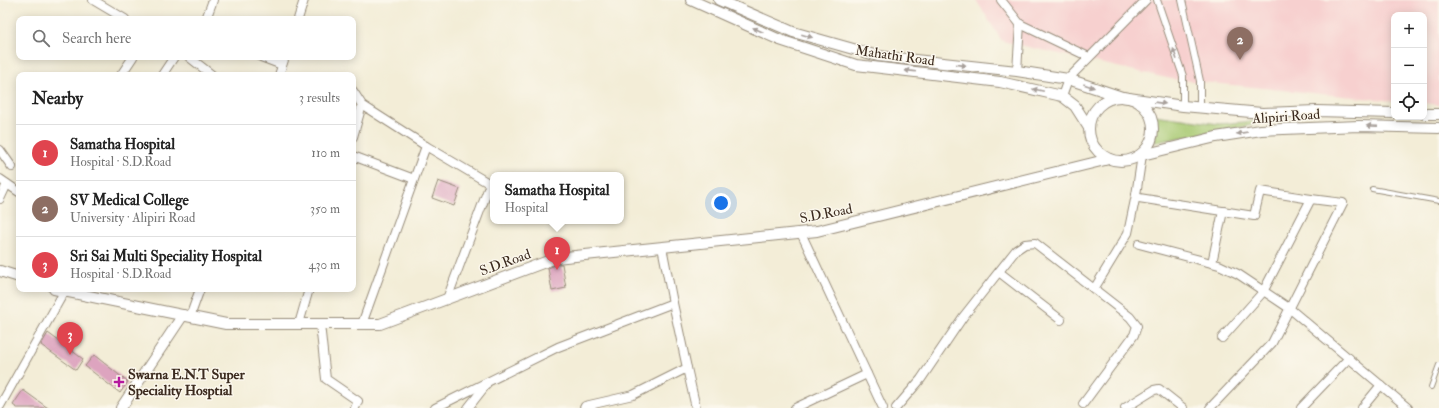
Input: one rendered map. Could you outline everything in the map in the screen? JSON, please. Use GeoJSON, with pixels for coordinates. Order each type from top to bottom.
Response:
{"type":"FeatureCollection","features":[{"type":"Feature","properties":{"kind":"street"},"geometry":{"type":"LineString","coordinates":[[93,0],[120,16]]}},
{"type":"Feature","properties":{"kind":"street"},"geometry":{"type":"LineString","coordinates":[[207,16],[213,0]]}},
{"type":"Feature","properties":{"kind":"street"},"geometry":{"type":"LineString","coordinates":[[299,16],[304,0]]}},
{"type":"Feature","properties":{"kind":"street","name":"Mahathi Road"},"geometry":{"type":"LineString","coordinates":[[691,0],[780,40],[856,65],[1000,82],[1062,96],[1075,106],[1089,128]]}},
{"type":"Feature","properties":{"kind":"street","name":"Mahathi Road"},"geometry":{"type":"LineString","coordinates":[[719,0],[784,29],[878,56],[1017,71],[1068,79],[1122,97]]}},
{"type":"Feature","properties":{"kind":"street"},"geometry":{"type":"LineString","coordinates":[[1001,0],[1020,24],[1089,57]]}},
{"type":"Feature","properties":{"kind":"street"},"geometry":{"type":"LineString","coordinates":[[1062,96],[1068,79],[1146,0]]}},
{"type":"Feature","properties":{"kind":"street"},"geometry":{"type":"LineString","coordinates":[[1156,0],[1183,76],[1183,106]]}},
{"type":"Feature","properties":{"kind":"street"},"geometry":{"type":"LineString","coordinates":[[1182,0],[1200,81],[1200,107]]}},
{"type":"Feature","properties":{"kind":"street"},"geometry":{"type":"LineString","coordinates":[[1017,71],[1020,24]]}},
{"type":"Feature","properties":{"kind":"street"},"geometry":{"type":"LineString","coordinates":[[780,40],[784,29]]}},
{"type":"Feature","properties":{"kind":"street"},"geometry":{"type":"LineString","coordinates":[[123,72],[131,60]]}},
{"type":"Feature","properties":{"kind":"street"},"geometry":{"type":"LineString","coordinates":[[164,72],[172,60]]}},
{"type":"Feature","properties":{"kind":"street"},"geometry":{"type":"LineString","coordinates":[[193,60],[208,72]]}},
{"type":"Feature","properties":{"kind":"street"},"geometry":{"type":"LineString","coordinates":[[280,72],[284,61]]}},
{"type":"Feature","properties":{"kind":"street"},"geometry":{"type":"LineString","coordinates":[[356,96],[362,105],[426,146],[490,184],[447,299]]}},
{"type":"Feature","properties":{"kind":"street"},"geometry":{"type":"LineString","coordinates":[[1122,97],[1140,104],[1147,112],[1151,121],[1152,131],[1150,141],[1140,155],[1129,160],[1119,161],[1109,159],[1100,154],[1094,147],[1090,138],[1089,128],[1091,118],[1096,109],[1103,103],[1122,97]]}},
{"type":"Feature","properties":{"kind":"street","name":"Alipiri Road"},"geometry":{"type":"LineString","coordinates":[[1122,97],[1183,106],[1262,113],[1316,111],[1391,113]]}},
{"type":"Feature","properties":{"kind":"street"},"geometry":{"type":"LineString","coordinates":[[356,126],[362,105]]}},
{"type":"Feature","properties":{"kind":"street"},"geometry":{"type":"LineString","coordinates":[[1427,114],[1439,114]]}},
{"type":"Feature","properties":{"kind":"street","name":"Alipiri Road"},"geometry":{"type":"LineString","coordinates":[[1140,155],[1216,137],[1261,130],[1359,126],[1439,128]]}},
{"type":"Feature","properties":{"kind":"street"},"geometry":{"type":"LineString","coordinates":[[362,324],[426,146]]}},
{"type":"Feature","properties":{"kind":"street"},"geometry":{"type":"LineString","coordinates":[[0,150],[12,167]]}},
{"type":"Feature","properties":{"kind":"street"},"geometry":{"type":"LineString","coordinates":[[1094,289],[1128,233],[1136,195],[1140,155]]}},
{"type":"Feature","properties":{"kind":"street"},"geometry":{"type":"LineString","coordinates":[[356,157],[414,179]]}},
{"type":"Feature","properties":{"kind":"street","name":"S.D.Road"},"geometry":{"type":"LineString","coordinates":[[64,292],[77,292],[226,324],[380,324],[556,258],[817,231],[1109,159]]}},
{"type":"Feature","properties":{"kind":"street"},"geometry":{"type":"LineString","coordinates":[[0,178],[16,190]]}},
{"type":"Feature","properties":{"kind":"street"},"geometry":{"type":"LineString","coordinates":[[0,199],[7,184]]}},
{"type":"Feature","properties":{"kind":"street"},"geometry":{"type":"LineString","coordinates":[[1136,195],[1139,198],[1254,216],[1260,191],[1343,203],[1272,343],[1210,408]]}},
{"type":"Feature","properties":{"kind":"street"},"geometry":{"type":"LineString","coordinates":[[1222,338],[1263,292],[1311,199]]}},
{"type":"Feature","properties":{"kind":"street"},"geometry":{"type":"LineString","coordinates":[[1212,263],[1223,211]]}},
{"type":"Feature","properties":{"kind":"street"},"geometry":{"type":"LineString","coordinates":[[801,233],[883,408]]}},
{"type":"Feature","properties":{"kind":"street"},"geometry":{"type":"LineString","coordinates":[[896,408],[921,379],[963,317],[1016,250],[1025,244],[1035,243],[1130,317],[1137,326],[1134,335],[1083,404]]}},
{"type":"Feature","properties":{"kind":"street"},"geometry":{"type":"LineString","coordinates":[[1139,244],[1212,263],[1238,274],[1289,308],[1408,408]]}},
{"type":"Feature","properties":{"kind":"street"},"geometry":{"type":"LineString","coordinates":[[662,247],[696,408]]}},
{"type":"Feature","properties":{"kind":"street"},"geometry":{"type":"LineString","coordinates":[[0,271],[16,276]]}},
{"type":"Feature","properties":{"kind":"street"},"geometry":{"type":"LineString","coordinates":[[999,272],[1062,320]]}},
{"type":"Feature","properties":{"kind":"street"},"geometry":{"type":"LineString","coordinates":[[0,406],[64,292]]}},
{"type":"Feature","properties":{"kind":"street"},"geometry":{"type":"LineString","coordinates":[[121,408],[186,316],[198,292]]}},
{"type":"Feature","properties":{"kind":"street"},"geometry":{"type":"LineString","coordinates":[[299,324],[308,292]]}},
{"type":"Feature","properties":{"kind":"street"},"geometry":{"type":"LineString","coordinates":[[435,408],[558,347],[673,304]]}},
{"type":"Feature","properties":{"kind":"street"},"geometry":{"type":"LineString","coordinates":[[320,324],[326,379],[358,401],[355,408]]}},
{"type":"Feature","properties":{"kind":"street"},"geometry":{"type":"LineString","coordinates":[[1301,408],[1349,358]]}},
{"type":"Feature","properties":{"kind":"street"},"geometry":{"type":"LineString","coordinates":[[584,408],[585,406],[604,405],[633,396],[687,368]]}},
{"type":"Feature","properties":{"kind":"street"},"geometry":{"type":"LineString","coordinates":[[795,408],[867,374]]}},
{"type":"Feature","properties":{"kind":"street"},"geometry":{"type":"LineString","coordinates":[[468,408],[488,383]]}},
{"type":"Feature","properties":{"kind":"street"},"geometry":{"type":"LineString","coordinates":[[1362,408],[1381,384]]}},
{"type":"Feature","properties":{"kind":"street"},"geometry":{"type":"LineString","coordinates":[[1125,408],[1154,390],[1159,389],[1173,405],[1183,408]]}},
{"type":"Feature","properties":{"kind":"lane"},"geometry":{"type":"LineString","coordinates":[[1372,189],[1439,201]]}},
{"type":"Feature","properties":{"kind":"lane"},"geometry":{"type":"LineString","coordinates":[[1431,387],[1439,365]]}},
{"type":"Feature","properties":{"kind":"shaded area"},"geometry":{"type":"Polygon","coordinates":[[[976,0],[1439,0],[1439,105],[1427,103],[1427,12],[1391,12],[1391,101],[1171,79],[1002,41],[976,0]]]}},
{"type":"Feature","properties":{"kind":"green space"},"geometry":{"type":"Polygon","coordinates":[[[1154,115],[1219,124],[1270,120],[1270,122],[1155,142],[1156,127],[1154,115]]]}},
{"type":"Feature","properties":{"kind":"building"},"geometry":{"type":"Polygon","coordinates":[[[438,181],[460,189],[454,206],[432,198],[438,181]]]}},
{"type":"Feature","properties":{"kind":"building"},"geometry":{"type":"Polygon","coordinates":[[[562,264],[566,288],[552,291],[548,268],[562,264]]]}},
{"type":"Feature","properties":{"kind":"building"},"geometry":{"type":"Polygon","coordinates":[[[48,333],[83,359],[76,370],[41,345],[48,333]]]}},
{"type":"Feature","properties":{"kind":"building"},"geometry":{"type":"Polygon","coordinates":[[[94,355],[128,382],[120,393],[85,366],[94,355]]]}},
{"type":"Feature","properties":{"kind":"building"},"geometry":{"type":"Polygon","coordinates":[[[23,390],[48,408],[17,408],[13,405],[23,390]]]}},
{"type":"Feature","properties":{"kind":"place","name":"SV Medical College"},"geometry":{"type":"Point","coordinates":[1240,60]}},
{"type":"Feature","properties":{"kind":"place","name":"Samatha Hospital"},"geometry":{"type":"Point","coordinates":[557,270]}},
{"type":"Feature","properties":{"kind":"place","name":"Sri Sai Multi Speciality Hospital"},"geometry":{"type":"Point","coordinates":[70,355]}},
{"type":"Feature","properties":{"kind":"place","name":"Swarna E.N.T Super Speciality Hosptial"},"geometry":{"type":"Point","coordinates":[119,382]}}]}
